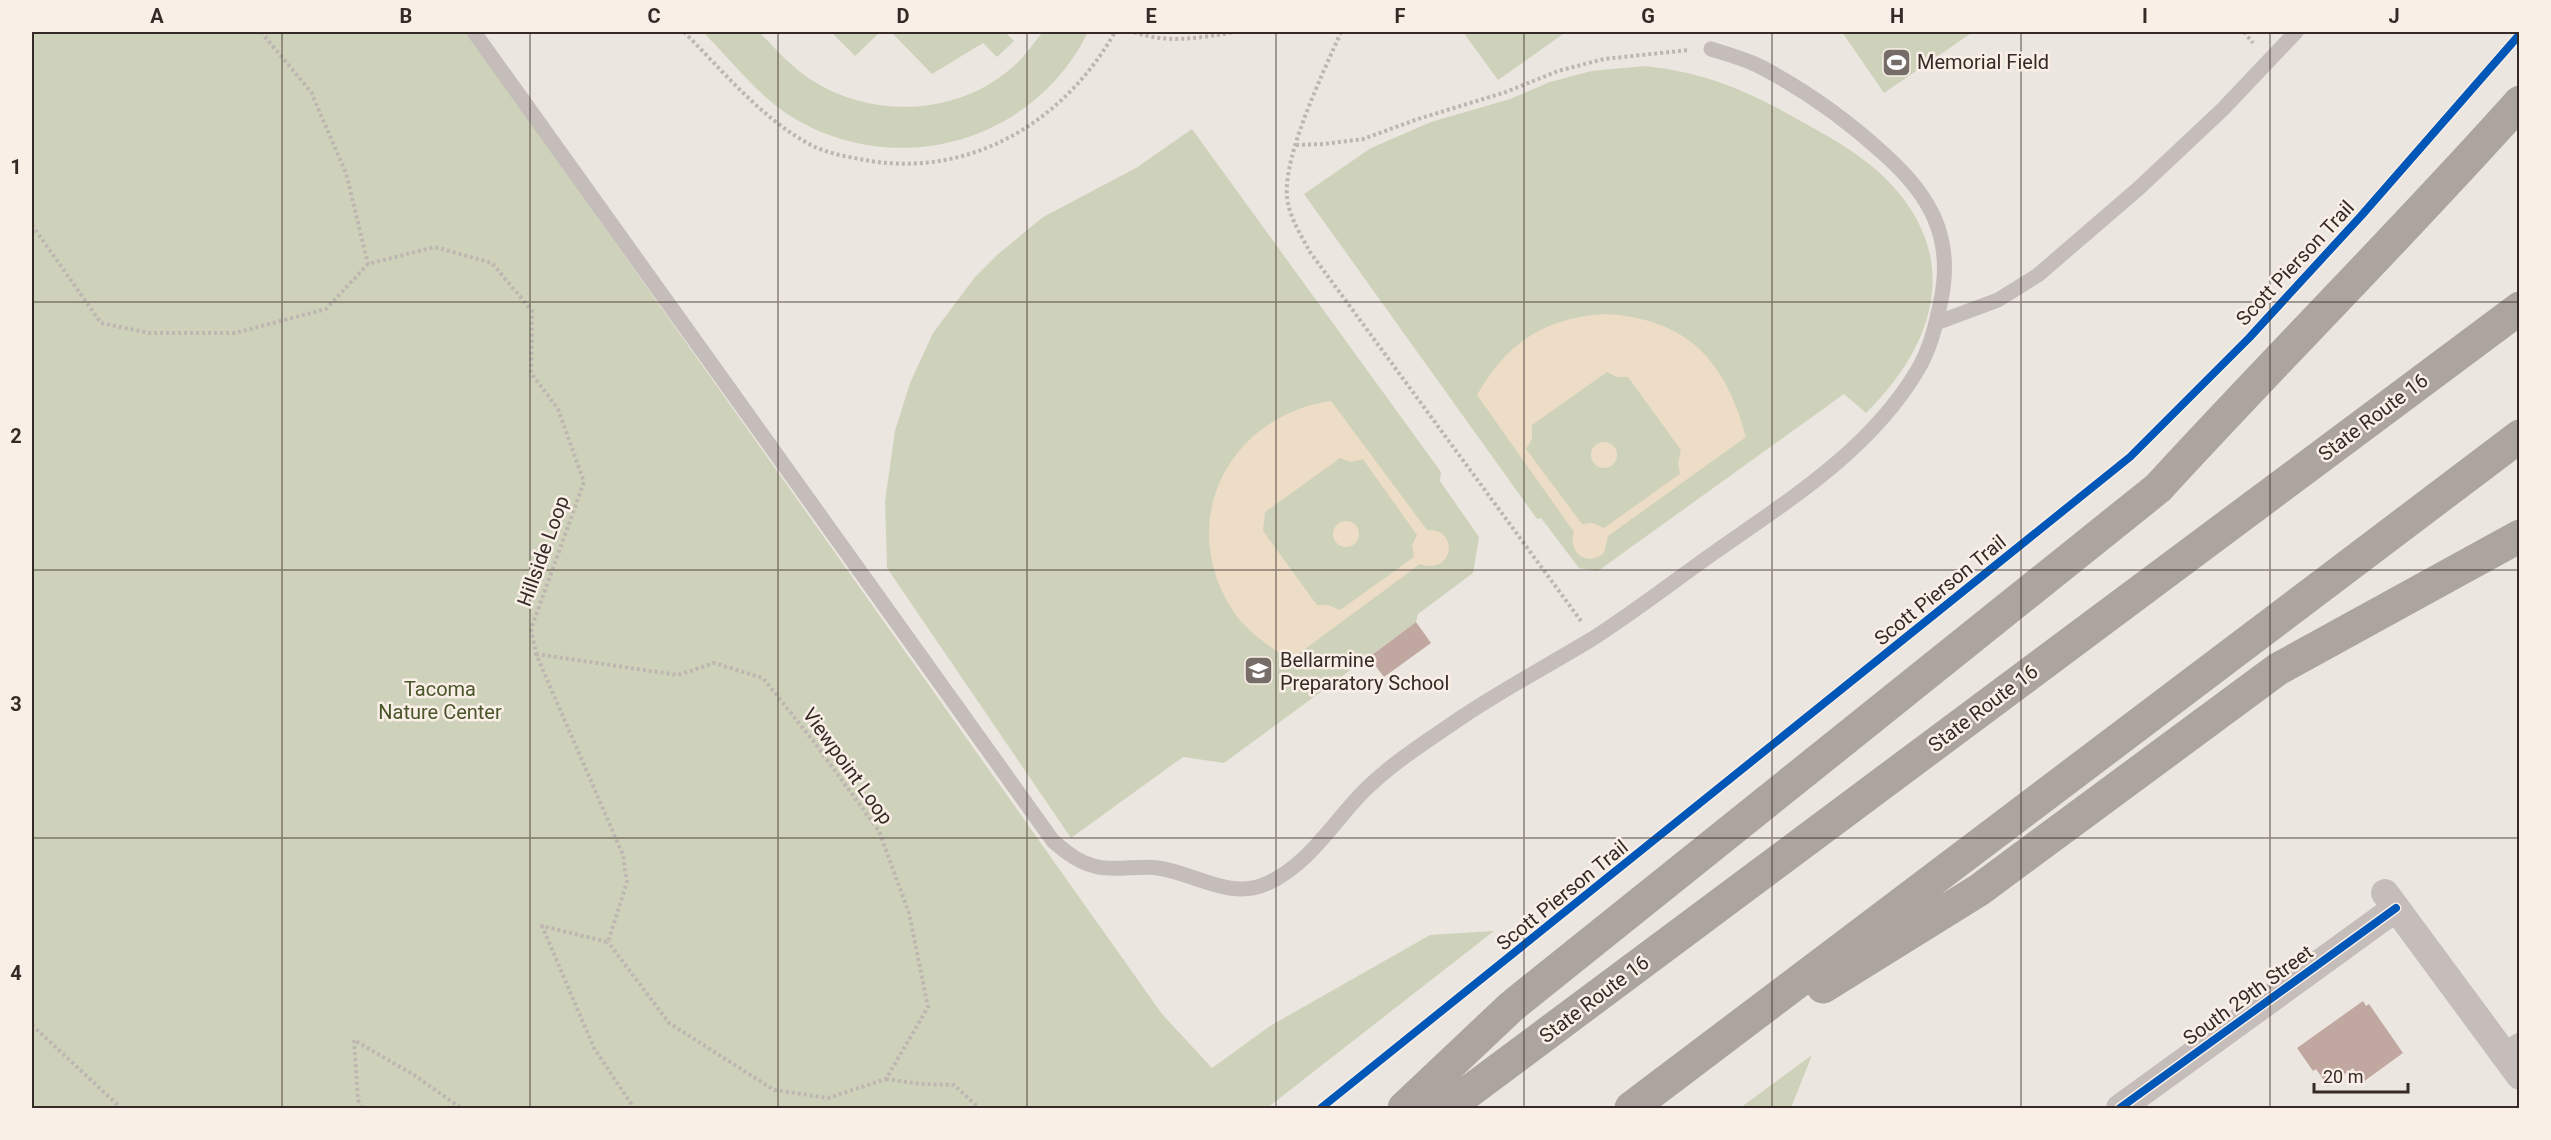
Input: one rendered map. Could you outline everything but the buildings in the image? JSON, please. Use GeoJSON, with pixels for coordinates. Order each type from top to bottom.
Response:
{"type":"FeatureCollection","features":[{"type":"Feature","properties":{"kind":"highway"},"geometry":{"type":"LineString","coordinates":[[1404,1108],[1512,1006],[2158,488],[2520,102]]}},
{"type":"Feature","properties":{"kind":"highway","name":"State Route 16"},"geometry":{"type":"LineString","coordinates":[[1447,1108],[2520,308]]}},
{"type":"Feature","properties":{"kind":"highway"},"geometry":{"type":"LineString","coordinates":[[1639,1103],[2520,436]]}},
{"type":"Feature","properties":{"kind":"highway"},"geometry":{"type":"LineString","coordinates":[[1639,1103],[1979,890],[2278,669],[2520,536]]}},
{"type":"Feature","properties":{"kind":"street","name":"South 29th Street"},"geometry":{"type":"LineString","coordinates":[[2120,1108],[2390,900],[2510,1045]]}},
{"type":"Feature","properties":{"kind":"street"},"geometry":{"type":"LineString","coordinates":[[2510,1045],[2520,1076]]}},
{"type":"Feature","properties":{"kind":"lane"},"geometry":{"type":"LineString","coordinates":[[474,32],[1053,841],[1074,859],[1100,868],[1156,867],[1215,886],[1240,889],[1266,885],[1291,869],[1317,846],[1362,794],[1400,759],[1493,697],[1593,638],[1810,485],[1852,450],[1891,407],[1918,370],[1936,323],[1942,293],[1945,253],[1934,217],[1921,191],[1898,166],[1816,100],[1758,65],[1711,49]]}},
{"type":"Feature","properties":{"kind":"lane"},"geometry":{"type":"LineString","coordinates":[[1936,323],[1998,300],[2038,275],[2139,188],[2223,110],[2296,32]]}},
{"type":"Feature","properties":{"kind":"path"},"geometry":{"type":"LineString","coordinates":[[32,225],[101,323],[149,333],[235,333],[326,309],[368,264],[346,173],[310,92],[261,32]]}},
{"type":"Feature","properties":{"kind":"path"},"geometry":{"type":"LineString","coordinates":[[684,32],[762,111],[786,130],[812,146],[849,157],[890,164],[935,161],[986,150],[1030,127],[1068,94],[1102,56],[1115,32]]}},
{"type":"Feature","properties":{"kind":"path"},"geometry":{"type":"LineString","coordinates":[[1134,32],[1165,40],[1200,38],[1234,32]]}},
{"type":"Feature","properties":{"kind":"path"},"geometry":{"type":"LineString","coordinates":[[1341,32],[1314,93],[1290,168],[1287,197],[1294,222],[1310,252],[1593,638]]}},
{"type":"Feature","properties":{"kind":"path"},"geometry":{"type":"LineString","coordinates":[[1296,145],[1363,139],[1418,119],[1506,93],[1558,71],[1604,59],[1662,51],[1711,49]]}},
{"type":"Feature","properties":{"kind":"path"},"geometry":{"type":"LineString","coordinates":[[634,1108],[594,1048],[542,926],[608,942],[669,1023],[774,1090],[828,1098],[886,1079],[921,1084],[954,1085],[979,1108]]}},
{"type":"Feature","properties":{"kind":"path"},"geometry":{"type":"LineString","coordinates":[[32,1025],[121,1108]]}},
{"type":"Feature","properties":{"kind":"path"},"geometry":{"type":"LineString","coordinates":[[362,1108],[358,1100],[354,1040],[414,1075],[461,1108]]}},
{"type":"Feature","properties":{"kind":"green space","name":"Tacoma Nature Center"},"geometry":{"type":"Polygon","coordinates":[[[32,32],[466,32],[1162,1014],[1212,1068],[1270,1026],[1430,935],[1494,931],[1267,1108],[32,1108],[32,32]]]}},
{"type":"Feature","properties":{"kind":"green space"},"geometry":{"type":"Polygon","coordinates":[[[703,32],[759,32],[805,76],[838,94],[865,102],[892,106],[920,106],[948,101],[974,92],[998,78],[1020,60],[1043,32],[1088,32],[1064,70],[1034,101],[998,124],[959,140],[918,147],[875,146],[833,136],[792,117],[756,88],[703,32]]]}},
{"type":"Feature","properties":{"kind":"green space"},"geometry":{"type":"Polygon","coordinates":[[[831,32],[880,32],[855,56],[831,32]]]}},
{"type":"Feature","properties":{"kind":"green space"},"geometry":{"type":"Polygon","coordinates":[[[896,32],[1005,32],[1014,41],[997,57],[983,43],[932,74],[893,34],[896,32]]]}},
{"type":"Feature","properties":{"kind":"green space"},"geometry":{"type":"Polygon","coordinates":[[[1463,32],[1566,32],[1498,80],[1463,32]]]}},
{"type":"Feature","properties":{"kind":"green space","name":"Memorial Field"},"geometry":{"type":"Polygon","coordinates":[[[1842,32],[1973,32],[1884,93],[1842,32]]]}},
{"type":"Feature","properties":{"kind":"green space"},"geometry":{"type":"Polygon","coordinates":[[[1645,66],[1709,79],[1747,93],[1828,136],[1870,164],[1888,181],[1911,210],[1926,240],[1932,270],[1931,300],[1923,330],[1909,359],[1890,387],[1866,413],[1844,394],[1598,571],[1579,568],[1541,518],[1537,519],[1304,194],[1371,148],[1431,122],[1510,99],[1550,82],[1591,71],[1645,66]]]}},
{"type":"Feature","properties":{"kind":"green space"},"geometry":{"type":"Polygon","coordinates":[[[1192,129],[1441,472],[1440,481],[1479,537],[1473,573],[1418,614],[1416,622],[1224,763],[1183,757],[1071,838],[887,568],[885,501],[895,431],[910,383],[933,333],[975,277],[997,255],[1043,217],[1136,168],[1192,129]]]}},
{"type":"Feature","properties":{"kind":"green space"},"geometry":{"type":"Polygon","coordinates":[[[1812,1055],[1791,1108],[1740,1108],[1812,1055]]]}},
{"type":"Feature","properties":{"kind":"sand"},"geometry":{"type":"Polygon","coordinates":[[[1605,314],[1659,324],[1681,335],[1699,348],[1727,386],[1746,437],[1608,536],[1604,553],[1591,559],[1580,556],[1576,551],[1573,546],[1574,532],[1477,395],[1489,376],[1515,347],[1546,327],[1583,316],[1605,314]],[[1607,372],[1532,425],[1532,439],[1526,449],[1582,524],[1593,523],[1604,528],[1680,474],[1678,463],[1681,450],[1628,377],[1617,377],[1607,372]]]}},
{"type":"Feature","properties":{"kind":"sand"},"geometry":{"type":"Polygon","coordinates":[[[1331,401],[1427,530],[1438,531],[1445,536],[1449,551],[1440,563],[1431,566],[1420,564],[1290,660],[1257,636],[1230,606],[1215,572],[1209,538],[1212,506],[1223,475],[1241,449],[1266,426],[1296,410],[1331,401]],[[1340,458],[1265,512],[1263,531],[1317,605],[1328,605],[1340,610],[1414,557],[1412,545],[1417,535],[1363,459],[1351,462],[1340,458]]]}},
{"type":"Feature","properties":{"kind":"sand"},"geometry":{"type":"Polygon","coordinates":[[[1604,442],[1613,446],[1617,455],[1613,464],[1604,468],[1595,464],[1591,455],[1595,446],[1604,442]]]}},
{"type":"Feature","properties":{"kind":"sand"},"geometry":{"type":"Polygon","coordinates":[[[1346,521],[1355,525],[1359,534],[1355,543],[1346,547],[1337,543],[1333,534],[1337,525],[1346,521]]]}},
{"type":"Feature","properties":{"kind":"cycle path","name":"Scott Pierson Trail"},"geometry":{"type":"LineString","coordinates":[[1321,1108],[2130,457],[2249,338],[2361,216],[2520,34]]}},
{"type":"Feature","properties":{"kind":"cycle path"},"geometry":{"type":"LineString","coordinates":[[2120,1108],[2396,908]]}},
{"type":"Feature","properties":{"kind":"place","name":"Memorial Field"},"geometry":{"type":"Point","coordinates":[1896,62]}},
{"type":"Feature","properties":{"kind":"place","name":"Bellarmine Preparatory School"},"geometry":{"type":"Point","coordinates":[1259,671]}}]}
